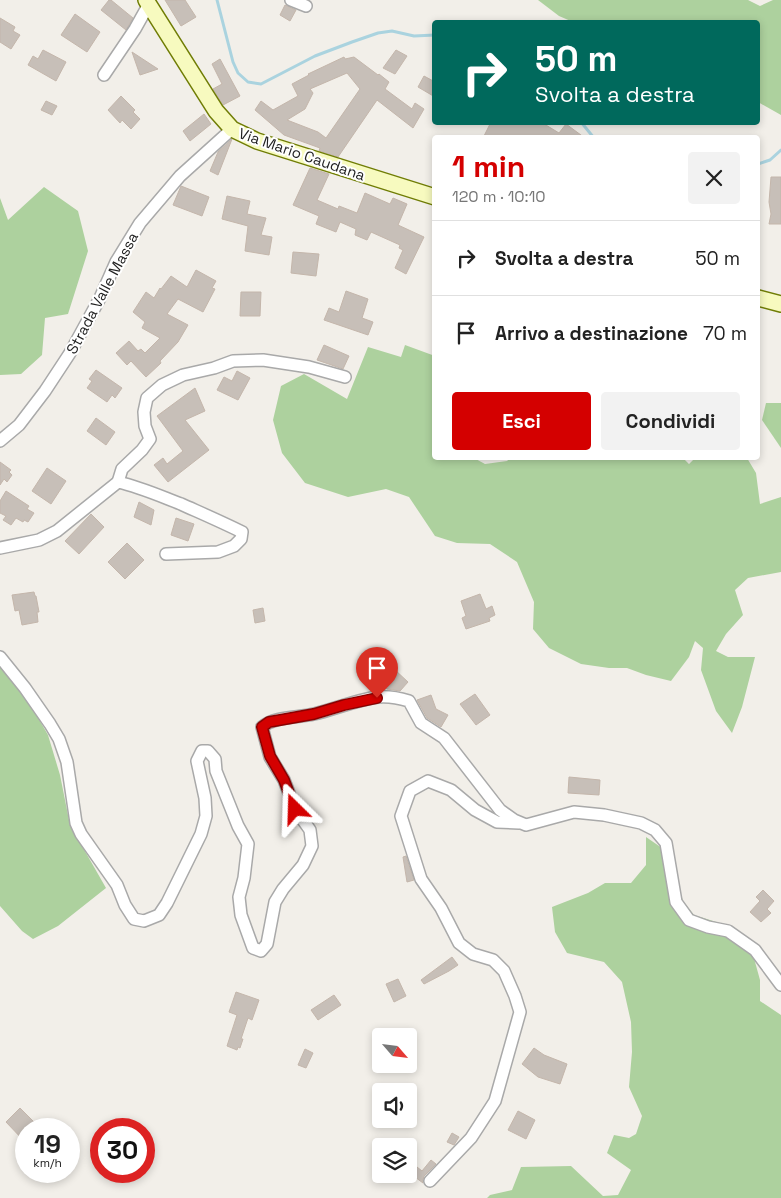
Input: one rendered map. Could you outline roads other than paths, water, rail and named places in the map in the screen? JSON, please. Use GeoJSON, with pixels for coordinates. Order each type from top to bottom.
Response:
{"type":"FeatureCollection","features":[{"type":"Feature","properties":{"kind":"main road","name":"Via Mario Caudana"},"geometry":{"type":"LineString","coordinates":[[148,2],[216,111],[232,129],[257,141],[432,197]]}},
{"type":"Feature","properties":{"kind":"main road"},"geometry":{"type":"LineString","coordinates":[[760,299],[781,304]]}},
{"type":"Feature","properties":{"kind":"street"},"geometry":{"type":"LineString","coordinates":[[291,0],[306,6]]}},
{"type":"Feature","properties":{"kind":"street"},"geometry":{"type":"LineString","coordinates":[[104,75],[135,29],[148,2]]}},
{"type":"Feature","properties":{"kind":"street","name":"Strada Valle Massa"},"geometry":{"type":"LineString","coordinates":[[0,441],[19,425],[70,354],[100,298],[116,262],[140,223],[180,176],[232,129]]}},
{"type":"Feature","properties":{"kind":"street"},"geometry":{"type":"LineString","coordinates":[[0,548],[39,540],[57,531],[118,482],[122,469],[142,450],[150,439],[145,426],[144,412],[147,398],[162,384],[183,375],[214,368],[233,361],[262,360],[309,367],[345,378]]}},
{"type":"Feature","properties":{"kind":"street"},"geometry":{"type":"LineString","coordinates":[[118,482],[157,494],[242,532],[241,539],[234,546],[218,552],[166,554]]}},
{"type":"Feature","properties":{"kind":"street"},"geometry":{"type":"LineString","coordinates":[[0,657],[40,710],[59,739],[66,762],[76,823],[81,834],[117,885],[125,906],[134,919],[144,921],[159,915],[167,903],[201,834],[206,816],[205,798],[197,761],[202,752],[208,751],[215,759],[216,771],[238,826],[248,844],[244,878],[239,897],[241,915],[253,948],[261,951],[267,944],[275,902],[303,865],[312,846],[310,830],[295,809],[284,780],[270,756],[262,727],[269,722],[314,714],[344,705],[377,698],[395,698],[409,702],[421,722],[444,738],[500,810],[514,820],[526,825],[574,812],[604,815],[641,823],[656,830],[666,843],[676,902],[689,920],[708,928],[728,931],[755,950],[781,985]]}},
{"type":"Feature","properties":{"kind":"street"},"geometry":{"type":"LineString","coordinates":[[430,1181],[471,1138],[495,1101],[520,1012],[504,971],[493,960],[472,954],[460,943],[441,908],[421,878],[401,816],[410,791],[428,782],[451,790],[475,810],[497,822],[520,823]]}},
{"type":"Feature","properties":{"kind":"waterway"},"geometry":{"type":"LineString","coordinates":[[217,0],[233,62],[238,73],[248,82],[261,84],[315,56],[378,33],[392,31],[414,36],[432,35]]}},
{"type":"Feature","properties":{"kind":"waterway"},"geometry":{"type":"LineString","coordinates":[[583,125],[592,135]]}},
{"type":"Feature","properties":{"kind":"waterway"},"geometry":{"type":"LineString","coordinates":[[760,163],[770,160],[781,150]]}}]}
